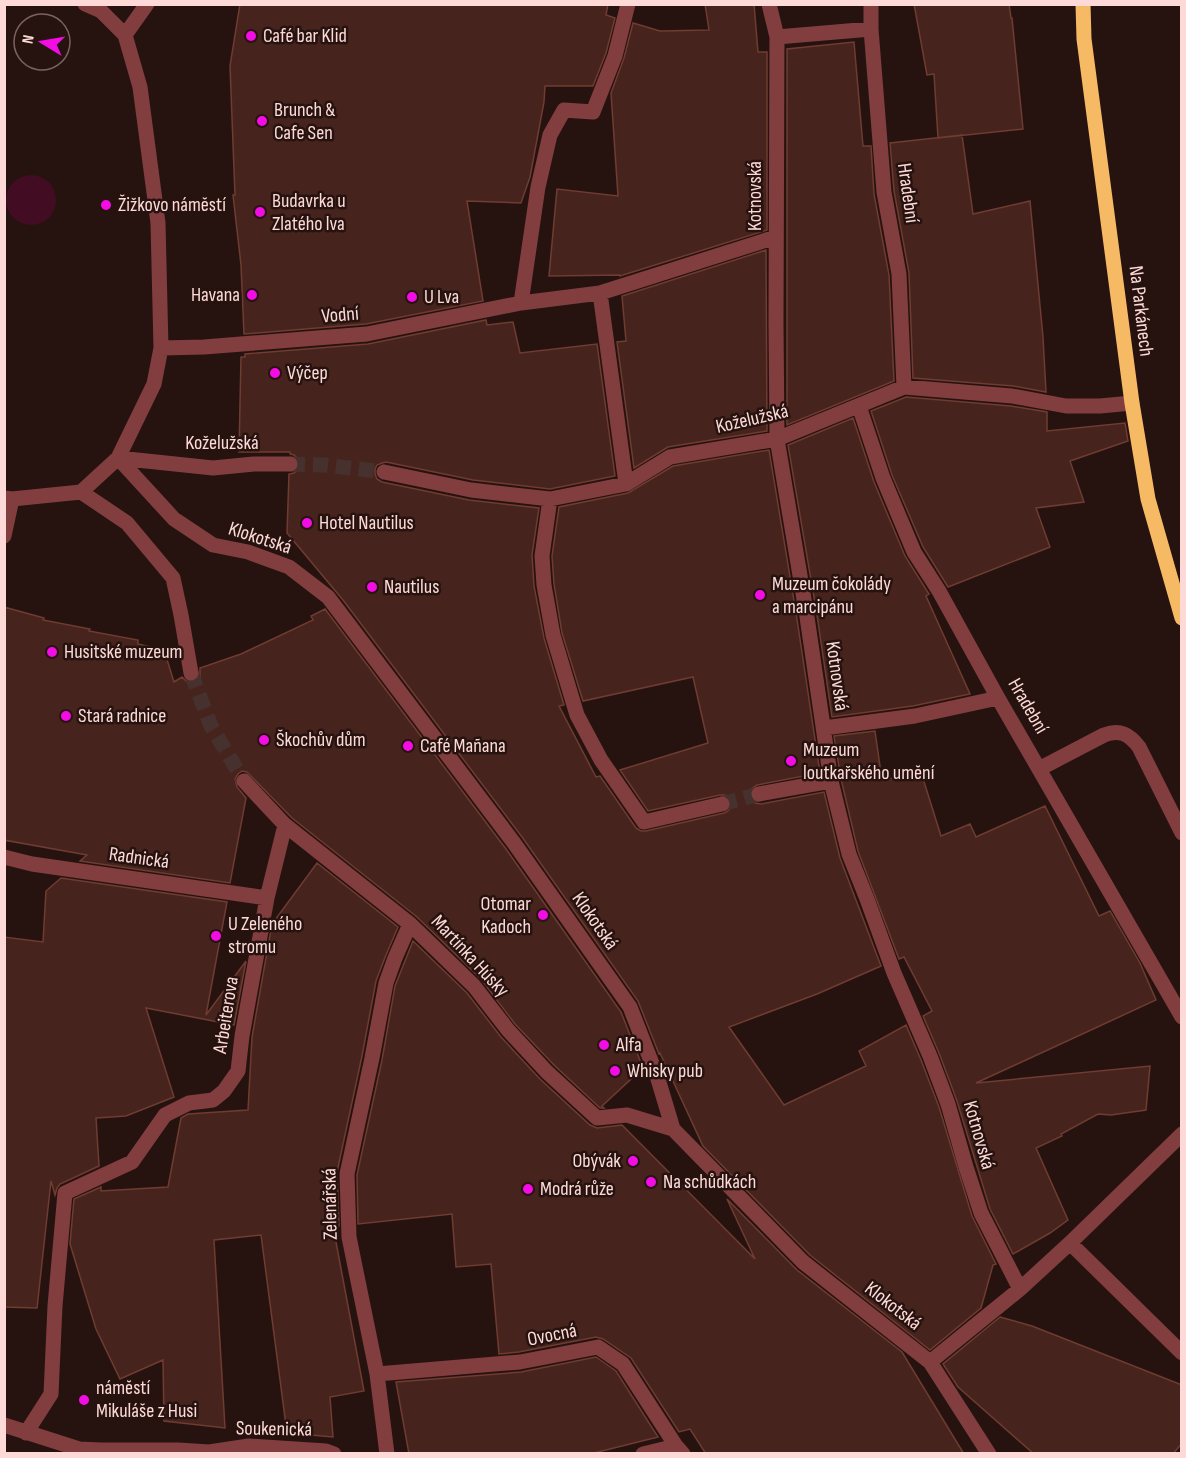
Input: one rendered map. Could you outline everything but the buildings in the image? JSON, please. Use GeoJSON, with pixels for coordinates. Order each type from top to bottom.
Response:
{"type":"FeatureCollection","features":[{"type":"Feature","properties":{"kind":"main road","name":"Na Parkánech"},"geometry":{"type":"LineString","coordinates":[[1083,4],[1084,39],[1132,403],[1148,499],[1182,618]]}},
{"type":"Feature","properties":{"kind":"street"},"geometry":{"type":"LineString","coordinates":[[4,536],[8,498],[81,492],[118,458],[154,384],[161,348],[158,223],[140,87],[125,35],[104,8],[85,4]]}},
{"type":"Feature","properties":{"kind":"street"},"geometry":{"type":"LineString","coordinates":[[125,35],[147,4]]}},
{"type":"Feature","properties":{"kind":"street"},"geometry":{"type":"LineString","coordinates":[[521,303],[538,187],[550,135],[564,110],[592,112],[615,56],[628,4]]}},
{"type":"Feature","properties":{"kind":"street","name":"Kotnovská"},"geometry":{"type":"LineString","coordinates":[[768,4],[777,37],[777,439],[807,617],[831,781],[849,854],[894,973],[948,1104],[981,1214],[1020,1289]]}},
{"type":"Feature","properties":{"kind":"street","name":"Hradební"},"geometry":{"type":"LineString","coordinates":[[871,4],[884,192],[899,274],[904,387]]}},
{"type":"Feature","properties":{"kind":"street"},"geometry":{"type":"LineString","coordinates":[[777,37],[871,29]]}},
{"type":"Feature","properties":{"kind":"street","name":"Vodní"},"geometry":{"type":"LineString","coordinates":[[161,348],[204,347],[367,334],[521,303],[600,293],[776,237]]}},
{"type":"Feature","properties":{"kind":"street"},"geometry":{"type":"LineString","coordinates":[[600,293],[626,484]]}},
{"type":"Feature","properties":{"kind":"street","name":"Koželužská"},"geometry":{"type":"LineString","coordinates":[[384,472],[471,490],[550,500],[626,484],[670,457],[777,439],[904,387],[1012,396],[1066,406],[1132,403]]}},
{"type":"Feature","properties":{"kind":"street","name":"Hradební"},"geometry":{"type":"LineString","coordinates":[[859,406],[883,478],[914,552],[939,591],[1182,1017]]}},
{"type":"Feature","properties":{"kind":"street","name":"Koželužská"},"geometry":{"type":"LineString","coordinates":[[118,458],[213,468],[254,464],[290,464]]}},
{"type":"Feature","properties":{"kind":"street","name":"Klokotská"},"geometry":{"type":"LineString","coordinates":[[118,458],[174,519],[213,545],[248,552],[289,567],[328,597],[514,843],[630,1006],[658,1079],[673,1129],[803,1262],[930,1362],[989,1454]]}},
{"type":"Feature","properties":{"kind":"street"},"geometry":{"type":"LineString","coordinates":[[81,492],[127,523],[173,578],[191,673]]}},
{"type":"Feature","properties":{"kind":"street"},"geometry":{"type":"LineString","coordinates":[[550,500],[542,556],[544,585],[553,635],[577,715],[601,760],[644,822],[722,804]]}},
{"type":"Feature","properties":{"kind":"street"},"geometry":{"type":"LineString","coordinates":[[824,728],[915,716],[998,698]]}},
{"type":"Feature","properties":{"kind":"street"},"geometry":{"type":"LineString","coordinates":[[1039,769],[1104,735],[1113,732],[1123,733],[1139,747],[1182,833]]}},
{"type":"Feature","properties":{"kind":"street","name":"Martínka Húsky"},"geometry":{"type":"LineString","coordinates":[[244,781],[285,825],[410,924],[474,986],[508,1030],[547,1072],[597,1118],[627,1114],[673,1129]]}},
{"type":"Feature","properties":{"kind":"street"},"geometry":{"type":"LineString","coordinates":[[759,794],[831,781]]}},
{"type":"Feature","properties":{"kind":"street","name":"Arbeiterova"},"geometry":{"type":"LineString","coordinates":[[26,1433],[51,1394],[65,1193],[132,1162],[165,1115],[189,1103],[213,1100],[224,1091],[238,1071],[242,1036],[267,898],[285,825]]}},
{"type":"Feature","properties":{"kind":"street","name":"Radnická"},"geometry":{"type":"LineString","coordinates":[[4,857],[267,898]]}},
{"type":"Feature","properties":{"kind":"street","name":"Zelenářská"},"geometry":{"type":"LineString","coordinates":[[387,1454],[377,1374],[349,1237],[347,1174],[386,983],[394,957],[410,924]]}},
{"type":"Feature","properties":{"kind":"street"},"geometry":{"type":"LineString","coordinates":[[930,1362],[1020,1289],[1182,1134]]}},
{"type":"Feature","properties":{"kind":"street"},"geometry":{"type":"LineString","coordinates":[[1070,1243],[1182,1353]]}},
{"type":"Feature","properties":{"kind":"street","name":"Ovocná"},"geometry":{"type":"LineString","coordinates":[[377,1374],[520,1362],[598,1347],[623,1364],[679,1450]]}},
{"type":"Feature","properties":{"kind":"street","name":"Soukenická"},"geometry":{"type":"LineString","coordinates":[[4,1425],[76,1451],[178,1450],[209,1453],[249,1446],[326,1451],[334,1454]]}},
{"type":"Feature","properties":{"kind":"street"},"geometry":{"type":"LineString","coordinates":[[644,1454],[679,1450]]}},
{"type":"Feature","properties":{"kind":"shaded area"},"geometry":{"type":"Polygon","coordinates":[[[26,175],[36,175],[49,182],[56,195],[56,205],[49,218],[36,225],[26,225],[17,221],[10,214],[6,205],[6,195],[10,186],[17,179],[26,175]]]}},
{"type":"Feature","properties":{"kind":"tunnel"},"geometry":{"type":"LineString","coordinates":[[290,464],[324,465],[384,472]]}},
{"type":"Feature","properties":{"kind":"tunnel"},"geometry":{"type":"LineString","coordinates":[[191,673],[211,726],[244,781]]}},
{"type":"Feature","properties":{"kind":"tunnel"},"geometry":{"type":"LineString","coordinates":[[722,804],[759,794]]}},
{"type":"Feature","properties":{"kind":"place","name":"Café bar Klid"},"geometry":{"type":"Point","coordinates":[251,36]}},
{"type":"Feature","properties":{"kind":"place","name":"Brunch & Cafe Sen"},"geometry":{"type":"Point","coordinates":[262,121]}},
{"type":"Feature","properties":{"kind":"place","name":"Žižkovo náměstí"},"geometry":{"type":"Point","coordinates":[106,205]}},
{"type":"Feature","properties":{"kind":"place","name":"Budavrka u Zlatého lva"},"geometry":{"type":"Point","coordinates":[260,212]}},
{"type":"Feature","properties":{"kind":"place","name":"Havana"},"geometry":{"type":"Point","coordinates":[252,295]}},
{"type":"Feature","properties":{"kind":"place","name":"U Lva"},"geometry":{"type":"Point","coordinates":[412,297]}},
{"type":"Feature","properties":{"kind":"place","name":"Výčep"},"geometry":{"type":"Point","coordinates":[275,373]}},
{"type":"Feature","properties":{"kind":"place","name":"Hotel Nautilus"},"geometry":{"type":"Point","coordinates":[307,523]}},
{"type":"Feature","properties":{"kind":"place","name":"Nautilus"},"geometry":{"type":"Point","coordinates":[372,587]}},
{"type":"Feature","properties":{"kind":"place","name":"Muzeum čokolády a marcipánu"},"geometry":{"type":"Point","coordinates":[760,595]}},
{"type":"Feature","properties":{"kind":"place","name":"Husitské muzeum"},"geometry":{"type":"Point","coordinates":[52,652]}},
{"type":"Feature","properties":{"kind":"place","name":"Stará radnice"},"geometry":{"type":"Point","coordinates":[66,716]}},
{"type":"Feature","properties":{"kind":"place","name":"Škochův dům"},"geometry":{"type":"Point","coordinates":[264,740]}},
{"type":"Feature","properties":{"kind":"place","name":"Café Mañana"},"geometry":{"type":"Point","coordinates":[408,746]}},
{"type":"Feature","properties":{"kind":"place","name":"Muzeum loutkařského umění"},"geometry":{"type":"Point","coordinates":[791,761]}},
{"type":"Feature","properties":{"kind":"place","name":"Otomar Kadoch"},"geometry":{"type":"Point","coordinates":[543,915]}},
{"type":"Feature","properties":{"kind":"place","name":"U Zeleného stromu"},"geometry":{"type":"Point","coordinates":[216,936]}},
{"type":"Feature","properties":{"kind":"place","name":"Alfa"},"geometry":{"type":"Point","coordinates":[604,1045]}},
{"type":"Feature","properties":{"kind":"place","name":"Whisky pub"},"geometry":{"type":"Point","coordinates":[615,1071]}},
{"type":"Feature","properties":{"kind":"place","name":"Obývák"},"geometry":{"type":"Point","coordinates":[633,1161]}},
{"type":"Feature","properties":{"kind":"place","name":"Na schůdkách"},"geometry":{"type":"Point","coordinates":[651,1182]}},
{"type":"Feature","properties":{"kind":"place","name":"Modrá růže"},"geometry":{"type":"Point","coordinates":[528,1189]}},
{"type":"Feature","properties":{"kind":"place","name":"náměstí Mikuláše z Husi"},"geometry":{"type":"Point","coordinates":[84,1400]}}]}
